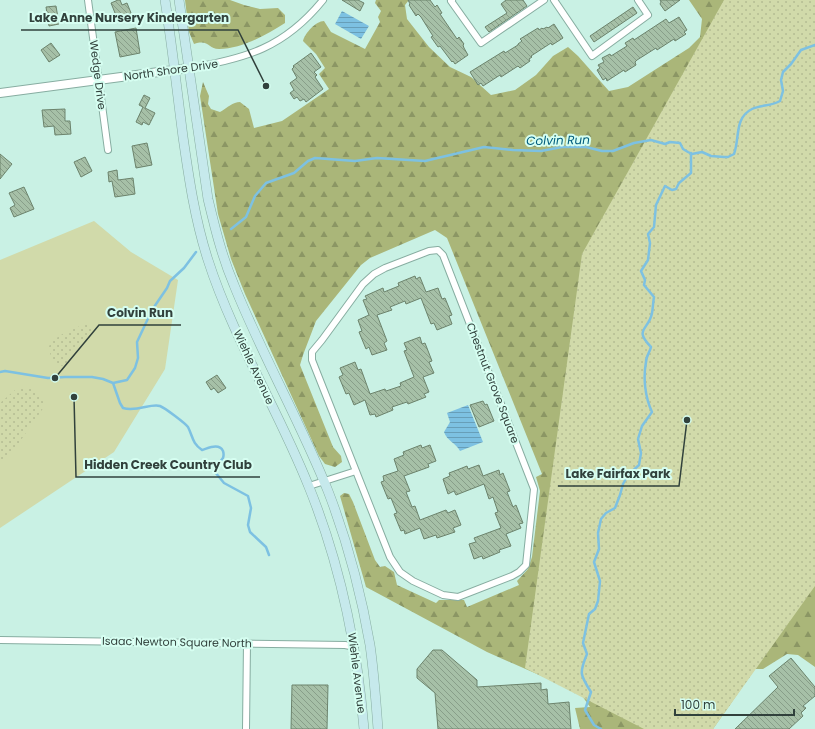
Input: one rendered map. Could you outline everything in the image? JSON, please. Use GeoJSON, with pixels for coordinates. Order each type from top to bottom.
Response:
{"type":"FeatureCollection","features":[{"type":"Feature","properties":{"kind":"main road","name":"Wiehle Avenue"},"geometry":{"type":"LineString","coordinates":[[165,0],[193,203],[200,233],[208,262],[229,314],[309,486],[326,534],[338,574],[355,647],[364,729]]}},
{"type":"Feature","properties":{"kind":"main road","name":"Wiehle Avenue"},"geometry":{"type":"LineString","coordinates":[[179,0],[208,198],[223,256],[243,308],[324,481],[341,529],[353,569],[364,616],[374,673],[378,729]]}},
{"type":"Feature","properties":{"kind":"street","name":"Wedge Drive"},"geometry":{"type":"LineString","coordinates":[[88,0],[108,150]]}},
{"type":"Feature","properties":{"kind":"street","name":"North Shore Drive"},"geometry":{"type":"LineString","coordinates":[[0,93],[174,71],[222,63],[252,54],[291,32],[323,0]]}},
{"type":"Feature","properties":{"kind":"street"},"geometry":{"type":"LineString","coordinates":[[452,0],[450,1],[481,44],[544,0]]}},
{"type":"Feature","properties":{"kind":"street"},"geometry":{"type":"LineString","coordinates":[[554,0],[592,56],[648,15],[638,0]]}},
{"type":"Feature","properties":{"kind":"street","name":"Chestnut Grove Square"},"geometry":{"type":"LineString","coordinates":[[438,250],[443,255],[534,489],[526,565],[512,576],[458,597],[443,595],[413,580],[400,572],[390,557],[356,470],[315,369],[312,360],[312,352],[363,284],[374,274],[411,257],[429,251],[438,250]]}},
{"type":"Feature","properties":{"kind":"street"},"geometry":{"type":"LineString","coordinates":[[309,486],[356,470]]}},
{"type":"Feature","properties":{"kind":"street","name":"Isaac Newton Square North"},"geometry":{"type":"LineString","coordinates":[[0,640],[247,643],[345,645],[355,647]]}},
{"type":"Feature","properties":{"kind":"street"},"geometry":{"type":"LineString","coordinates":[[246,729],[247,643]]}},
{"type":"Feature","properties":{"kind":"green space"},"geometry":{"type":"Polygon","coordinates":[[[185,0],[230,0],[260,9],[278,8],[285,15],[285,23],[245,44],[236,47],[215,49],[206,43],[194,44],[189,32],[185,0]]]}},
{"type":"Feature","properties":{"kind":"green space"},"geometry":{"type":"Polygon","coordinates":[[[376,0],[409,0],[405,5],[407,19],[429,47],[450,67],[471,77],[491,95],[515,90],[536,75],[553,56],[568,47],[609,91],[628,87],[689,48],[700,37],[702,19],[689,0],[815,0],[815,667],[798,655],[787,654],[763,669],[755,669],[713,729],[580,729],[575,708],[590,707],[580,693],[487,652],[366,587],[340,496],[344,493],[349,494],[353,502],[375,560],[380,567],[385,566],[394,572],[397,585],[436,603],[439,600],[464,600],[467,607],[519,585],[517,581],[528,569],[532,557],[540,491],[536,477],[542,474],[447,238],[435,230],[370,258],[361,265],[316,321],[300,365],[333,447],[341,456],[342,462],[335,467],[325,464],[319,456],[245,294],[231,259],[218,214],[200,96],[203,82],[209,96],[208,104],[211,109],[220,112],[232,104],[240,102],[249,109],[254,128],[282,121],[329,89],[319,74],[325,68],[316,54],[303,41],[308,31],[314,25],[324,21],[331,32],[365,49],[380,22],[378,17],[381,11],[375,3],[376,0]]]}},
{"type":"Feature","properties":{"kind":"green space"},"geometry":{"type":"Polygon","coordinates":[[[724,0],[815,0],[815,586],[713,729],[644,729],[525,668],[582,254],[724,0]]]}},
{"type":"Feature","properties":{"kind":"green space"},"geometry":{"type":"Polygon","coordinates":[[[94,221],[131,252],[178,280],[165,369],[114,452],[0,528],[0,260],[94,221]]]}},
{"type":"Feature","properties":{"kind":"green space"},"geometry":{"type":"Polygon","coordinates":[[[86,323],[92,327],[90,336],[86,342],[72,350],[66,365],[60,366],[53,361],[48,348],[51,343],[65,333],[86,323]]]}},
{"type":"Feature","properties":{"kind":"green space"},"geometry":{"type":"Polygon","coordinates":[[[28,387],[38,393],[44,403],[44,407],[14,450],[0,461],[0,403],[15,390],[28,387]]]}},
{"type":"Feature","properties":{"kind":"water"},"geometry":{"type":"Polygon","coordinates":[[[342,11],[369,26],[361,39],[335,24],[342,11]]]}},
{"type":"Feature","properties":{"kind":"water"},"geometry":{"type":"Polygon","coordinates":[[[468,405],[483,442],[460,451],[445,435],[444,432],[450,422],[447,413],[468,405]]]}},
{"type":"Feature","properties":{"kind":"building"},"geometry":{"type":"Polygon","coordinates":[[[120,0],[122,5],[127,3],[131,13],[117,18],[111,3],[120,0]]]}},
{"type":"Feature","properties":{"kind":"building"},"geometry":{"type":"Polygon","coordinates":[[[342,0],[358,0],[364,3],[360,11],[342,0]]]}},
{"type":"Feature","properties":{"kind":"building"},"geometry":{"type":"Polygon","coordinates":[[[408,0],[430,0],[435,7],[437,5],[442,13],[440,14],[457,39],[459,37],[464,44],[464,48],[468,55],[455,64],[453,61],[452,62],[431,37],[433,36],[421,17],[418,14],[416,16],[409,5],[408,0]]]}},
{"type":"Feature","properties":{"kind":"building"},"geometry":{"type":"Polygon","coordinates":[[[506,0],[523,0],[527,6],[489,32],[485,27],[507,13],[501,4],[506,0]]]}},
{"type":"Feature","properties":{"kind":"building"},"geometry":{"type":"Polygon","coordinates":[[[660,0],[680,0],[665,11],[660,4],[660,0]]]}},
{"type":"Feature","properties":{"kind":"building"},"geometry":{"type":"Polygon","coordinates":[[[56,6],[59,24],[49,26],[46,7],[56,6]]]}},
{"type":"Feature","properties":{"kind":"building"},"geometry":{"type":"Polygon","coordinates":[[[633,7],[637,13],[594,42],[590,36],[633,7]]]}},
{"type":"Feature","properties":{"kind":"building"},"geometry":{"type":"Polygon","coordinates":[[[679,17],[687,30],[684,32],[686,34],[675,41],[674,39],[657,50],[656,48],[637,60],[635,62],[636,65],[625,72],[624,70],[607,81],[606,78],[603,80],[597,70],[600,68],[598,65],[604,62],[602,58],[610,54],[611,56],[627,46],[625,43],[633,38],[634,40],[666,19],[669,23],[679,17]]]}},
{"type":"Feature","properties":{"kind":"building"},"geometry":{"type":"Polygon","coordinates":[[[554,24],[563,38],[552,45],[551,43],[531,56],[532,57],[529,59],[530,61],[520,68],[518,66],[483,86],[481,83],[478,85],[470,72],[504,51],[505,53],[518,45],[522,41],[520,39],[538,28],[539,30],[542,28],[548,28],[554,24]]]}},
{"type":"Feature","properties":{"kind":"building"},"geometry":{"type":"Polygon","coordinates":[[[136,28],[140,53],[120,57],[115,32],[136,28]]]}},
{"type":"Feature","properties":{"kind":"building"},"geometry":{"type":"Polygon","coordinates":[[[51,43],[60,55],[49,62],[41,50],[51,43]]]}},
{"type":"Feature","properties":{"kind":"building"},"geometry":{"type":"Polygon","coordinates":[[[311,53],[321,67],[314,72],[317,75],[315,77],[323,89],[306,102],[304,99],[300,101],[297,97],[294,99],[290,93],[294,90],[290,83],[297,78],[292,69],[294,67],[293,66],[311,53]]]}},
{"type":"Feature","properties":{"kind":"building"},"geometry":{"type":"Polygon","coordinates":[[[144,95],[150,98],[145,108],[155,113],[149,125],[143,122],[142,125],[136,122],[143,107],[139,105],[144,95]]]}},
{"type":"Feature","properties":{"kind":"building"},"geometry":{"type":"Polygon","coordinates":[[[65,109],[65,121],[70,121],[71,134],[55,135],[54,126],[44,127],[42,110],[65,109]]]}},
{"type":"Feature","properties":{"kind":"building"},"geometry":{"type":"Polygon","coordinates":[[[147,143],[152,165],[136,168],[132,146],[147,143]]]}},
{"type":"Feature","properties":{"kind":"building"},"geometry":{"type":"Polygon","coordinates":[[[0,154],[12,164],[0,179],[0,154]]]}},
{"type":"Feature","properties":{"kind":"building"},"geometry":{"type":"Polygon","coordinates":[[[85,157],[92,171],[81,177],[74,162],[85,157]]]}},
{"type":"Feature","properties":{"kind":"building"},"geometry":{"type":"Polygon","coordinates":[[[117,170],[118,180],[133,178],[135,194],[115,197],[112,181],[109,182],[108,172],[117,170]]]}},
{"type":"Feature","properties":{"kind":"building"},"geometry":{"type":"Polygon","coordinates":[[[24,187],[34,209],[14,217],[10,208],[15,205],[9,193],[24,187]]]}},
{"type":"Feature","properties":{"kind":"building"},"geometry":{"type":"Polygon","coordinates":[[[415,276],[416,279],[420,277],[426,292],[438,288],[442,299],[445,298],[452,315],[449,316],[452,324],[437,330],[434,323],[431,324],[421,298],[406,304],[405,301],[390,307],[392,310],[377,315],[387,341],[384,343],[387,350],[372,355],[369,347],[366,349],[359,332],[362,331],[358,320],[369,315],[363,300],[367,299],[365,296],[383,288],[384,292],[399,286],[398,283],[415,276]]]}},
{"type":"Feature","properties":{"kind":"building"},"geometry":{"type":"Polygon","coordinates":[[[420,337],[422,344],[425,343],[432,361],[429,362],[434,373],[423,377],[429,392],[424,394],[426,397],[408,404],[407,402],[392,407],[393,410],[376,417],[375,414],[370,415],[365,400],[354,405],[349,393],[346,394],[339,377],[343,375],[340,368],[355,362],[358,370],[361,369],[370,394],[401,386],[400,383],[414,377],[404,351],[407,350],[404,343],[420,337]]]}},
{"type":"Feature","properties":{"kind":"building"},"geometry":{"type":"Polygon","coordinates":[[[217,375],[226,388],[218,393],[214,388],[211,390],[206,382],[217,375]]]}},
{"type":"Feature","properties":{"kind":"building"},"geometry":{"type":"Polygon","coordinates":[[[483,401],[485,405],[487,404],[494,421],[479,427],[470,405],[483,401]]]}},
{"type":"Feature","properties":{"kind":"building"},"geometry":{"type":"Polygon","coordinates":[[[421,445],[422,448],[430,445],[436,461],[428,464],[429,467],[404,476],[410,491],[406,492],[412,507],[415,506],[420,520],[446,510],[448,513],[455,510],[461,525],[453,528],[455,532],[437,538],[436,535],[424,539],[420,528],[405,534],[404,530],[401,531],[394,514],[397,513],[391,498],[388,499],[381,482],[384,481],[383,476],[398,471],[394,459],[404,455],[403,452],[421,445]]]}},
{"type":"Feature","properties":{"kind":"building"},"geometry":{"type":"Polygon","coordinates":[[[479,465],[483,476],[499,470],[500,475],[503,473],[510,491],[507,492],[513,507],[516,505],[523,523],[519,524],[521,528],[506,534],[511,546],[499,550],[500,552],[483,559],[482,556],[474,559],[469,544],[476,542],[474,538],[501,528],[495,513],[498,512],[493,497],[489,499],[484,484],[456,495],[454,491],[448,494],[443,479],[450,476],[449,473],[467,466],[468,469],[479,465]]]}},
{"type":"Feature","properties":{"kind":"building"},"geometry":{"type":"Polygon","coordinates":[[[433,650],[442,650],[477,680],[477,687],[541,683],[541,690],[547,689],[548,704],[569,702],[571,729],[438,729],[435,693],[417,678],[417,669],[433,650]]]}},
{"type":"Feature","properties":{"kind":"building"},"geometry":{"type":"Polygon","coordinates":[[[791,658],[815,687],[815,696],[803,706],[806,708],[801,713],[803,716],[789,729],[735,729],[778,687],[769,676],[791,658]]]}},
{"type":"Feature","properties":{"kind":"building"},"geometry":{"type":"Polygon","coordinates":[[[292,685],[328,685],[327,729],[291,729],[292,685]]]}},
{"type":"Feature","properties":{"kind":"waterway","name":"Colvin Run"},"geometry":{"type":"LineString","coordinates":[[231,229],[246,217],[255,196],[266,183],[294,173],[308,161],[315,158],[355,161],[377,158],[425,161],[484,147],[541,151],[562,147],[586,147],[602,151],[613,151],[634,143],[651,140],[665,144],[670,142],[680,143],[683,149],[692,154],[702,152],[711,156],[728,157],[734,154],[738,129],[742,118],[752,109],[780,101],[783,91],[781,80],[783,72],[801,50],[815,45]]}},
{"type":"Feature","properties":{"kind":"waterway"},"geometry":{"type":"LineString","coordinates":[[601,729],[594,725],[585,710],[591,692],[582,674],[587,654],[583,643],[589,614],[595,609],[598,601],[600,581],[594,562],[599,549],[598,533],[601,519],[606,513],[615,508],[623,484],[628,475],[639,465],[641,453],[638,439],[642,426],[652,412],[646,394],[645,381],[646,360],[651,347],[643,336],[643,333],[650,319],[654,297],[644,285],[645,280],[641,271],[648,260],[650,243],[648,234],[654,227],[656,205],[665,186],[672,190],[676,189],[679,183],[691,173],[691,153]]}},
{"type":"Feature","properties":{"kind":"waterway","name":"Colvin Run"},"geometry":{"type":"LineString","coordinates":[[0,372],[5,371],[48,378],[92,377],[113,383],[127,380],[135,368],[138,358],[137,342],[152,310],[170,281],[184,268],[196,252]]}},
{"type":"Feature","properties":{"kind":"waterway"},"geometry":{"type":"LineString","coordinates":[[113,383],[123,408],[133,409],[156,405],[160,406],[188,427],[194,442],[202,450],[219,447],[223,451],[224,453],[222,460],[217,466],[215,472],[224,483],[248,496],[251,508],[248,525],[250,532],[266,547],[269,555]]}},
{"type":"Feature","properties":{"kind":"place","name":"Lake Anne Nursery Kindergarten"},"geometry":{"type":"Point","coordinates":[266,86]}},
{"type":"Feature","properties":{"kind":"place","name":"Colvin Run"},"geometry":{"type":"Point","coordinates":[55,378]}},
{"type":"Feature","properties":{"kind":"place","name":"Hidden Creek Country Club"},"geometry":{"type":"Point","coordinates":[74,397]}},
{"type":"Feature","properties":{"kind":"place","name":"Lake Fairfax Park"},"geometry":{"type":"Point","coordinates":[687,420]}}]}
